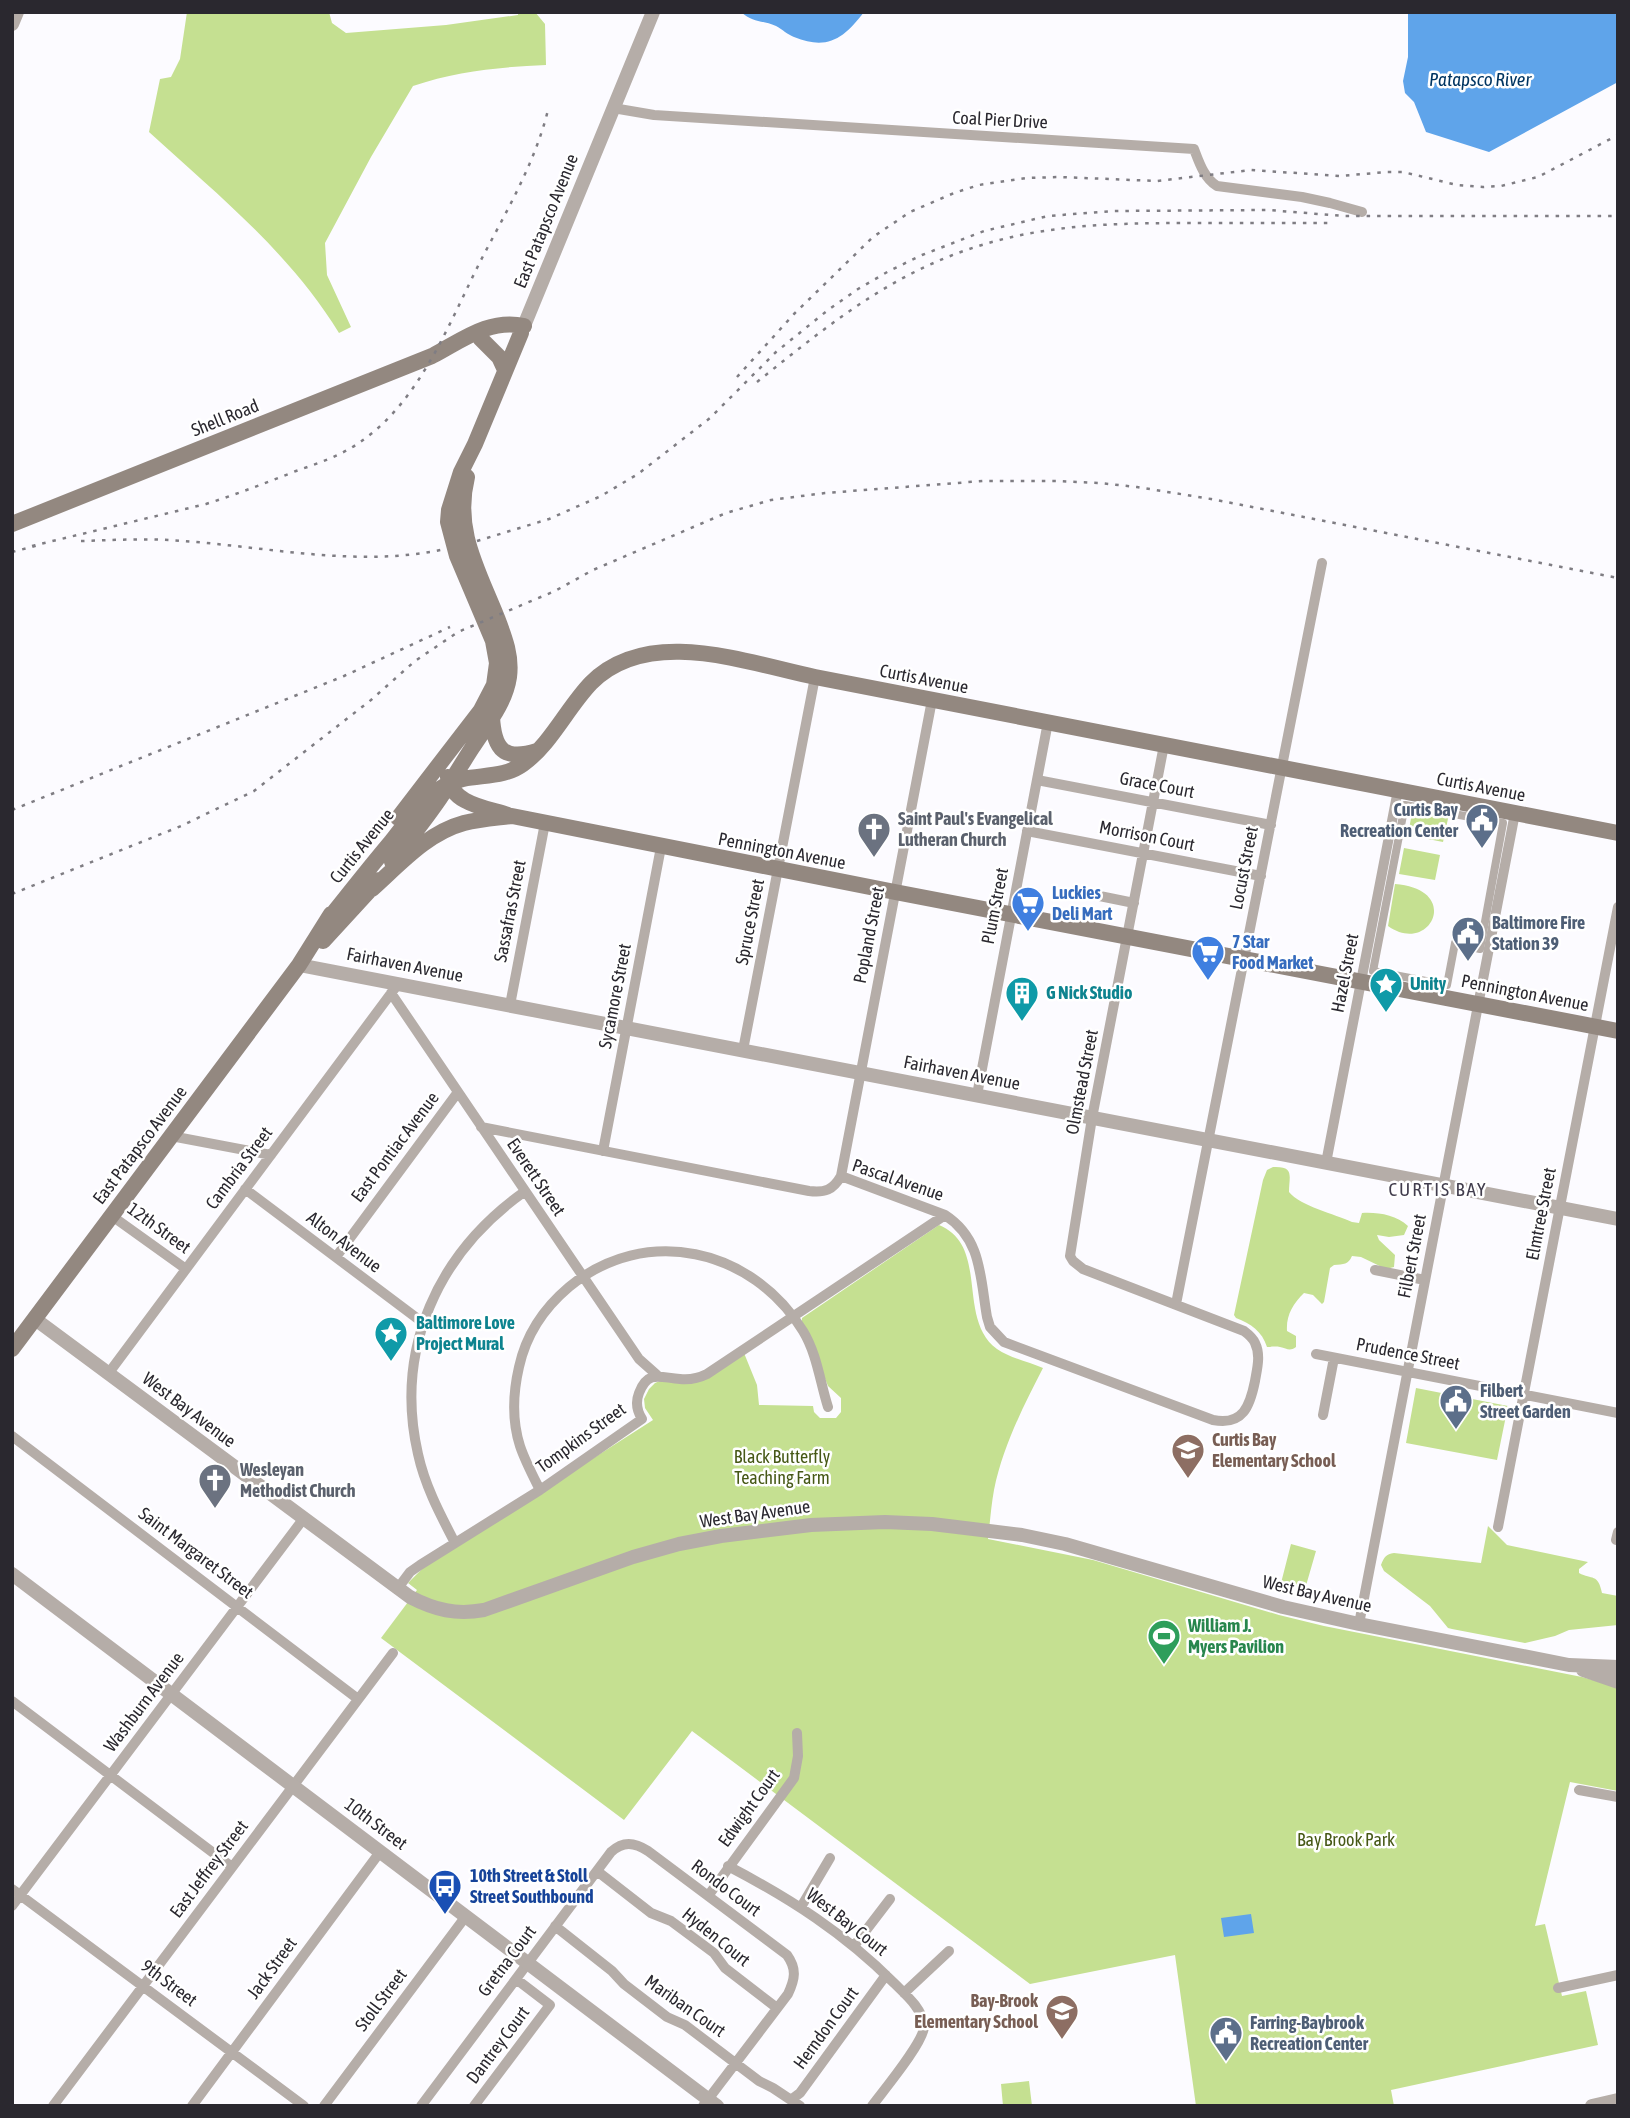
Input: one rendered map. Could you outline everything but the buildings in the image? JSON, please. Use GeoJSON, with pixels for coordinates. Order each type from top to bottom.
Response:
{"type":"FeatureCollection","features":[{"type":"Feature","properties":{"kind":"main road","name":"Shell Road"},"geometry":{"type":"LineString","coordinates":[[12,524],[432,356],[482,329],[512,323],[522,330]]}},
{"type":"Feature","properties":{"kind":"main road","name":"Shell Road"},"geometry":{"type":"LineString","coordinates":[[450,346],[522,330]]}},
{"type":"Feature","properties":{"kind":"main road","name":"East Patapsco Avenue"},"geometry":{"type":"LineString","coordinates":[[12,1349],[299,965],[371,853],[438,763],[487,714],[506,689],[509,662],[504,636],[465,533],[463,498],[475,444],[522,330]]}},
{"type":"Feature","properties":{"kind":"main road"},"geometry":{"type":"LineString","coordinates":[[480,338],[499,357],[505,370]]}},
{"type":"Feature","properties":{"kind":"main road","name":"Curtis Avenue"},"geometry":{"type":"LineString","coordinates":[[327,921],[416,811],[435,792],[449,784],[513,770],[537,751],[593,681],[611,667],[653,653],[674,651],[697,653],[1618,833]]}},
{"type":"Feature","properties":{"kind":"main road","name":"East Patapsco Avenue"},"geometry":{"type":"LineString","coordinates":[[299,965],[372,889],[441,797],[487,714]]}},
{"type":"Feature","properties":{"kind":"main road"},"geometry":{"type":"LineString","coordinates":[[487,714],[496,743],[501,749],[517,755],[537,751]]}},
{"type":"Feature","properties":{"kind":"main road"},"geometry":{"type":"LineString","coordinates":[[449,784],[465,801],[512,816]]}},
{"type":"Feature","properties":{"kind":"main road","name":"Pennington Avenue"},"geometry":{"type":"LineString","coordinates":[[372,889],[430,838],[477,820],[512,816],[1244,959],[1367,976],[1478,1004],[1618,1031]]}},
{"type":"Feature","properties":{"kind":"street"},"geometry":{"type":"LineString","coordinates":[[12,24],[17,12]]}},
{"type":"Feature","properties":{"kind":"street","name":"East Patapsco Avenue"},"geometry":{"type":"LineString","coordinates":[[522,330],[653,12]]}},
{"type":"Feature","properties":{"kind":"street","name":"Coal Pier Drive"},"geometry":{"type":"LineString","coordinates":[[613,108],[654,115],[1194,149],[1205,175],[1217,186],[1330,202],[1362,212]]}},
{"type":"Feature","properties":{"kind":"street","name":"Locust Street"},"geometry":{"type":"LineString","coordinates":[[1176,1304],[1321,563]]}},
{"type":"Feature","properties":{"kind":"street","name":"Spruce Street"},"geometry":{"type":"LineString","coordinates":[[743,1050],[815,677]]}},
{"type":"Feature","properties":{"kind":"street","name":"Popland Street"},"geometry":{"type":"LineString","coordinates":[[841,1177],[932,700]]}},
{"type":"Feature","properties":{"kind":"street","name":"Plum Street"},"geometry":{"type":"LineString","coordinates":[[976,1095],[1048,722]]}},
{"type":"Feature","properties":{"kind":"street","name":"Olmstead Street"},"geometry":{"type":"LineString","coordinates":[[1164,745],[1092,1118],[1070,1250],[1073,1261],[1083,1269],[1176,1304]]}},
{"type":"Feature","properties":{"kind":"street","name":"Grace Court"},"geometry":{"type":"LineString","coordinates":[[1037,780],[1270,825]]}},
{"type":"Feature","properties":{"kind":"street","name":"Hazel Street"},"geometry":{"type":"LineString","coordinates":[[1326,1163],[1367,976],[1398,790]]}},
{"type":"Feature","properties":{"kind":"street"},"geometry":{"type":"LineString","coordinates":[[1405,805],[1503,823],[1480,948],[1455,943],[1447,985],[1367,976],[1405,805]]}},
{"type":"Feature","properties":{"kind":"street","name":"Filbert Street"},"geometry":{"type":"LineString","coordinates":[[1359,1624],[1515,813]]}},
{"type":"Feature","properties":{"kind":"street","name":"Sassafras Street"},"geometry":{"type":"LineString","coordinates":[[509,1005],[545,824]]}},
{"type":"Feature","properties":{"kind":"street","name":"Morrison Court"},"geometry":{"type":"LineString","coordinates":[[1027,831],[1261,876]]}},
{"type":"Feature","properties":{"kind":"street","name":"Sycamore Street"},"geometry":{"type":"LineString","coordinates":[[603,1151],[661,847]]}},
{"type":"Feature","properties":{"kind":"street"},"geometry":{"type":"LineString","coordinates":[[1075,891],[1134,902]]}},
{"type":"Feature","properties":{"kind":"street","name":"Elmtree Street"},"geometry":{"type":"LineString","coordinates":[[1498,1527],[1618,908]]}},
{"type":"Feature","properties":{"kind":"street","name":"Fairhaven Avenue"},"geometry":{"type":"LineString","coordinates":[[299,965],[394,989],[509,1005],[1618,1219]]}},
{"type":"Feature","properties":{"kind":"street","name":"Everett Street"},"geometry":{"type":"LineString","coordinates":[[394,989],[458,1093],[524,1192],[639,1359],[657,1376]]}},
{"type":"Feature","properties":{"kind":"street","name":"Cambria Street"},"geometry":{"type":"LineString","coordinates":[[108,1374],[394,989]]}},
{"type":"Feature","properties":{"kind":"street","name":"East Pontiac Avenue"},"geometry":{"type":"LineString","coordinates":[[336,1257],[458,1093]]}},
{"type":"Feature","properties":{"kind":"street","name":"Pascal Avenue"},"geometry":{"type":"LineString","coordinates":[[481,1127],[810,1191],[824,1192],[831,1189],[841,1177],[945,1215],[960,1226],[973,1243],[990,1327],[1004,1342],[1213,1420],[1228,1421],[1242,1415],[1252,1397],[1258,1368],[1256,1343],[1244,1331],[1176,1304]]}},
{"type":"Feature","properties":{"kind":"street"},"geometry":{"type":"LineString","coordinates":[[171,1136],[271,1155]]}},
{"type":"Feature","properties":{"kind":"street","name":"Alton Avenue"},"geometry":{"type":"LineString","coordinates":[[245,1189],[422,1322]]}},
{"type":"Feature","properties":{"kind":"street"},"geometry":{"type":"LineString","coordinates":[[455,1543],[428,1487],[418,1454],[411,1389],[413,1364],[422,1322],[445,1277],[467,1244],[491,1219],[524,1192]]}},
{"type":"Feature","properties":{"kind":"street"},"geometry":{"type":"LineString","coordinates":[[657,1376],[679,1379],[707,1374],[945,1215]]}},
{"type":"Feature","properties":{"kind":"street","name":"12th Street"},"geometry":{"type":"LineString","coordinates":[[112,1216],[186,1269]]}},
{"type":"Feature","properties":{"kind":"street"},"geometry":{"type":"LineString","coordinates":[[540,1490],[520,1446],[516,1427],[514,1404],[521,1358],[538,1319],[551,1303],[582,1276],[609,1262],[640,1253],[698,1254],[717,1259],[750,1276],[780,1301],[810,1343],[828,1407]]}},
{"type":"Feature","properties":{"kind":"street"},"geometry":{"type":"LineString","coordinates":[[1375,1270],[1425,1280]]}},
{"type":"Feature","properties":{"kind":"street","name":"West Bay Avenue"},"geometry":{"type":"LineString","coordinates":[[35,1319],[410,1597],[431,1607],[467,1613],[502,1605],[602,1567],[679,1544],[768,1529],[886,1522],[972,1528],[1055,1542],[1283,1607],[1569,1665],[1618,1682]]}},
{"type":"Feature","properties":{"kind":"street","name":"Prudence Street"},"geometry":{"type":"LineString","coordinates":[[1316,1354],[1618,1413]]}},
{"type":"Feature","properties":{"kind":"street"},"geometry":{"type":"LineString","coordinates":[[1323,1415],[1334,1358]]}},
{"type":"Feature","properties":{"kind":"street","name":"Tompkins Street"},"geometry":{"type":"LineString","coordinates":[[398,1588],[410,1572],[540,1490],[642,1419],[638,1413],[637,1397],[645,1382],[657,1376]]}},
{"type":"Feature","properties":{"kind":"street","name":"Saint Margaret Street"},"geometry":{"type":"LineString","coordinates":[[12,1436],[358,1699]]}},
{"type":"Feature","properties":{"kind":"street","name":"Washburn Avenue"},"geometry":{"type":"LineString","coordinates":[[12,1906],[16,1892],[111,1775],[304,1518]]}},
{"type":"Feature","properties":{"kind":"street","name":"10th Street"},"geometry":{"type":"LineString","coordinates":[[12,1574],[528,1963],[709,2104]]}},
{"type":"Feature","properties":{"kind":"street","name":"East Jeffrey Street"},"geometry":{"type":"LineString","coordinates":[[53,2106],[393,1653]]}},
{"type":"Feature","properties":{"kind":"street","name":"West Bay Avenue"},"geometry":{"type":"LineString","coordinates":[[1569,1665],[1618,1667]]}},
{"type":"Feature","properties":{"kind":"street"},"geometry":{"type":"LineString","coordinates":[[12,1701],[232,1867]]}},
{"type":"Feature","properties":{"kind":"street","name":"Edwight Court"},"geometry":{"type":"LineString","coordinates":[[708,1896],[794,1778],[797,1768],[797,1733]]}},
{"type":"Feature","properties":{"kind":"street"},"geometry":{"type":"LineString","coordinates":[[1579,1790],[1618,1797]]}},
{"type":"Feature","properties":{"kind":"street","name":"Gretna Court"},"geometry":{"type":"LineString","coordinates":[[422,2106],[611,1852],[625,1843]]}},
{"type":"Feature","properties":{"kind":"street","name":"Rondo Court"},"geometry":{"type":"LineString","coordinates":[[625,1843],[641,1846],[787,1955],[795,1973],[788,1994],[777,2008]]}},
{"type":"Feature","properties":{"kind":"street","name":"Jack Street"},"geometry":{"type":"LineString","coordinates":[[192,2106],[380,1852]]}},
{"type":"Feature","properties":{"kind":"street"},"geometry":{"type":"LineString","coordinates":[[801,1907],[830,1858]]}},
{"type":"Feature","properties":{"kind":"street","name":"West Bay Court"},"geometry":{"type":"LineString","coordinates":[[728,1866],[801,1907],[854,1946],[886,1975],[919,2011],[924,2026],[920,2040],[872,2106]]}},
{"type":"Feature","properties":{"kind":"street","name":"Hyden Court"},"geometry":{"type":"LineString","coordinates":[[597,1871],[651,1913],[671,1921],[777,2008]]}},
{"type":"Feature","properties":{"kind":"street","name":"9th Street"},"geometry":{"type":"LineString","coordinates":[[16,1892],[304,2106]]}},
{"type":"Feature","properties":{"kind":"street"},"geometry":{"type":"LineString","coordinates":[[854,1946],[890,1899]]}},
{"type":"Feature","properties":{"kind":"street","name":"Stoll Street"},"geometry":{"type":"LineString","coordinates":[[324,2106],[466,1916]]}},
{"type":"Feature","properties":{"kind":"street","name":"Mariban Court"},"geometry":{"type":"LineString","coordinates":[[555,1926],[667,2017],[685,2025],[759,2081],[796,2102]]}},
{"type":"Feature","properties":{"kind":"street"},"geometry":{"type":"LineString","coordinates":[[904,1993],[949,1951]]}},
{"type":"Feature","properties":{"kind":"street","name":"Herndon Court"},"geometry":{"type":"LineString","coordinates":[[796,2102],[886,1975]]}},
{"type":"Feature","properties":{"kind":"street"},"geometry":{"type":"LineString","coordinates":[[1558,1988],[1618,1975]]}},
{"type":"Feature","properties":{"kind":"street","name":"Dantrey Court"},"geometry":{"type":"LineString","coordinates":[[474,2106],[550,2005],[516,1979]]}},
{"type":"Feature","properties":{"kind":"street"},"geometry":{"type":"LineString","coordinates":[[709,2104],[735,2063],[777,2008]]}},
{"type":"Feature","properties":{"kind":"street"},"geometry":{"type":"LineString","coordinates":[[1592,2106],[1618,2100]]}},
{"type":"Feature","properties":{"kind":"green space"},"geometry":{"type":"Polygon","coordinates":[[[187,12],[329,12],[332,23],[346,33],[446,25],[518,15],[518,12],[535,12],[545,24],[546,65],[479,71],[413,86],[325,243],[327,275],[351,327],[339,333],[320,304],[276,251],[227,202],[149,132],[160,79],[171,77],[180,59],[187,12]]]}},
{"type":"Feature","properties":{"kind":"green space"},"geometry":{"type":"Polygon","coordinates":[[[1413,807],[1449,814],[1443,842],[1408,835],[1413,807]]]}},
{"type":"Feature","properties":{"kind":"green space"},"geometry":{"type":"Polygon","coordinates":[[[1404,848],[1440,855],[1435,880],[1399,874],[1404,848]]]}},
{"type":"Feature","properties":{"kind":"green space"},"geometry":{"type":"Polygon","coordinates":[[[1395,884],[1416,888],[1428,897],[1434,907],[1433,918],[1427,927],[1416,933],[1403,933],[1388,926],[1395,884]]]}},
{"type":"Feature","properties":{"kind":"green space"},"geometry":{"type":"Polygon","coordinates":[[[1273,1167],[1288,1170],[1289,1192],[1309,1206],[1352,1222],[1359,1223],[1362,1213],[1374,1213],[1392,1217],[1408,1226],[1404,1235],[1377,1235],[1395,1255],[1394,1267],[1386,1269],[1361,1257],[1352,1256],[1347,1263],[1330,1268],[1322,1304],[1313,1295],[1304,1293],[1289,1315],[1287,1331],[1296,1336],[1296,1347],[1290,1349],[1267,1347],[1255,1329],[1234,1315],[1263,1180],[1267,1170],[1273,1167]]]}},
{"type":"Feature","properties":{"kind":"green space","name":"Bay Brook Park"},"geometry":{"type":"Polygon","coordinates":[[[939,1225],[954,1235],[964,1249],[978,1320],[985,1336],[1002,1352],[1043,1368],[1008,1442],[994,1490],[988,1539],[1093,1560],[1324,1626],[1582,1677],[1618,1687],[1618,1791],[1570,1782],[1535,1926],[1545,1924],[1562,1996],[1586,1991],[1598,2045],[1391,2090],[1394,2106],[1196,2106],[1175,1955],[1030,1984],[692,1731],[624,1820],[381,1638],[417,1590],[408,1583],[425,1566],[653,1420],[645,1408],[644,1399],[655,1383],[662,1380],[683,1383],[744,1353],[757,1385],[759,1405],[813,1406],[814,1412],[820,1418],[836,1418],[841,1412],[841,1398],[828,1386],[802,1318],[939,1225]]]}},
{"type":"Feature","properties":{"kind":"green space","name":"Filbert Street Garden"},"geometry":{"type":"Polygon","coordinates":[[[1416,1388],[1508,1406],[1497,1460],[1406,1443],[1416,1388]]]}},
{"type":"Feature","properties":{"kind":"green space"},"geometry":{"type":"Polygon","coordinates":[[[1488,1526],[1507,1545],[1588,1562],[1579,1569],[1579,1573],[1594,1578],[1602,1593],[1618,1596],[1618,1625],[1569,1630],[1525,1643],[1448,1628],[1430,1606],[1384,1571],[1381,1565],[1386,1556],[1394,1553],[1481,1563],[1488,1526]]]}},
{"type":"Feature","properties":{"kind":"green space"},"geometry":{"type":"Polygon","coordinates":[[[1291,1544],[1316,1551],[1305,1589],[1281,1583],[1291,1544]]]}},
{"type":"Feature","properties":{"kind":"green space"},"geometry":{"type":"Polygon","coordinates":[[[1029,2081],[1032,2106],[1003,2106],[1001,2084],[1029,2081]]]}},
{"type":"Feature","properties":{"kind":"water"},"geometry":{"type":"Polygon","coordinates":[[[741,12],[864,12],[842,35],[834,40],[816,43],[794,37],[776,26],[754,20],[741,12]]]}},
{"type":"Feature","properties":{"kind":"water","name":"Patapsco River"},"geometry":{"type":"Polygon","coordinates":[[[1408,12],[1618,12],[1618,82],[1489,152],[1426,132],[1414,102],[1405,93],[1403,81],[1408,57],[1408,12]]]}},
{"type":"Feature","properties":{"kind":"water"},"geometry":{"type":"Polygon","coordinates":[[[1251,1914],[1254,1933],[1224,1937],[1221,1918],[1251,1914]]]}},
{"type":"Feature","properties":{"kind":"railway"},"geometry":{"type":"LineString","coordinates":[[32,546],[206,504],[322,462],[363,440],[402,403],[432,358],[528,168],[548,110]]}},
{"type":"Feature","properties":{"kind":"railway"},"geometry":{"type":"LineString","coordinates":[[737,377],[794,314],[873,237],[910,212],[979,185],[1026,178],[1060,177],[1157,181],[1251,170],[1340,176],[1403,172],[1457,185],[1501,186],[1538,177],[1618,135]]}},
{"type":"Feature","properties":{"kind":"railway"},"geometry":{"type":"LineString","coordinates":[[477,541],[549,519],[601,496],[638,474],[710,418],[776,352],[828,310],[889,271],[984,231],[1048,216],[1113,211],[1268,210],[1344,216],[1618,216]]}},
{"type":"Feature","properties":{"kind":"railway"},"geometry":{"type":"LineString","coordinates":[[757,382],[881,290],[927,266],[992,242],[1057,229],[1122,224],[1334,223]]}},
{"type":"Feature","properties":{"kind":"railway"},"geometry":{"type":"LineString","coordinates":[[12,894],[181,826],[254,791],[371,700],[415,661],[458,632],[726,513],[771,500],[825,493],[983,481],[1099,483],[1211,499],[1618,578]]}},
{"type":"Feature","properties":{"kind":"railway"},"geometry":{"type":"LineString","coordinates":[[81,541],[170,540],[314,554],[380,557],[445,549]]}},
{"type":"Feature","properties":{"kind":"railway"},"geometry":{"type":"LineString","coordinates":[[12,552],[39,545]]}},
{"type":"Feature","properties":{"kind":"railway"},"geometry":{"type":"LineString","coordinates":[[12,810],[344,676],[450,627]]}},
{"type":"Feature","properties":{"kind":"place","name":"Curtis Bay Recreation Center"},"geometry":{"type":"Point","coordinates":[1482,850]}},
{"type":"Feature","properties":{"kind":"place","name":"Saint Paul's Evangelical Lutheran Church"},"geometry":{"type":"Point","coordinates":[874,859]}},
{"type":"Feature","properties":{"kind":"place","name":"Luckies Deli Mart"},"geometry":{"type":"Point","coordinates":[1028,933]}},
{"type":"Feature","properties":{"kind":"place","name":"Baltimore Fire Station 39"},"geometry":{"type":"Point","coordinates":[1468,963]}},
{"type":"Feature","properties":{"kind":"place","name":"7 Star Food Market"},"geometry":{"type":"Point","coordinates":[1208,982]}},
{"type":"Feature","properties":{"kind":"place","name":"Unity"},"geometry":{"type":"Point","coordinates":[1386,1014]}},
{"type":"Feature","properties":{"kind":"place","name":"G Nick Studio"},"geometry":{"type":"Point","coordinates":[1022,1023]}},
{"type":"Feature","properties":{"kind":"place","name":"Baltimore Love Project Mural"},"geometry":{"type":"Point","coordinates":[391,1363]}},
{"type":"Feature","properties":{"kind":"place","name":"Filbert Street Garden"},"geometry":{"type":"Point","coordinates":[1456,1431]}},
{"type":"Feature","properties":{"kind":"place","name":"Curtis Bay Elementary School"},"geometry":{"type":"Point","coordinates":[1188,1480]}},
{"type":"Feature","properties":{"kind":"place","name":"Wesleyan Methodist Church"},"geometry":{"type":"Point","coordinates":[215,1510]}},
{"type":"Feature","properties":{"kind":"place","name":"William J. Myers Pavilion"},"geometry":{"type":"Point","coordinates":[1164,1666]}},
{"type":"Feature","properties":{"kind":"place","name":"10th Street & Stoll Street Southbound"},"geometry":{"type":"Point","coordinates":[445,1916]}},
{"type":"Feature","properties":{"kind":"place","name":"Bay-Brook Elementary School"},"geometry":{"type":"Point","coordinates":[1062,2041]}},
{"type":"Feature","properties":{"kind":"place","name":"Farring-Baybrook Recreation Center"},"geometry":{"type":"Point","coordinates":[1226,2063]}},
{"type":"Feature","properties":{"kind":"district","name":"CURTIS BAY"},"geometry":{"type":"Point","coordinates":[1438,1189]}},
{"type":"Feature","properties":{"kind":"park label","name":"Black Butterfly Teaching Farm"},"geometry":{"type":"Point","coordinates":[782,1467]}}]}
